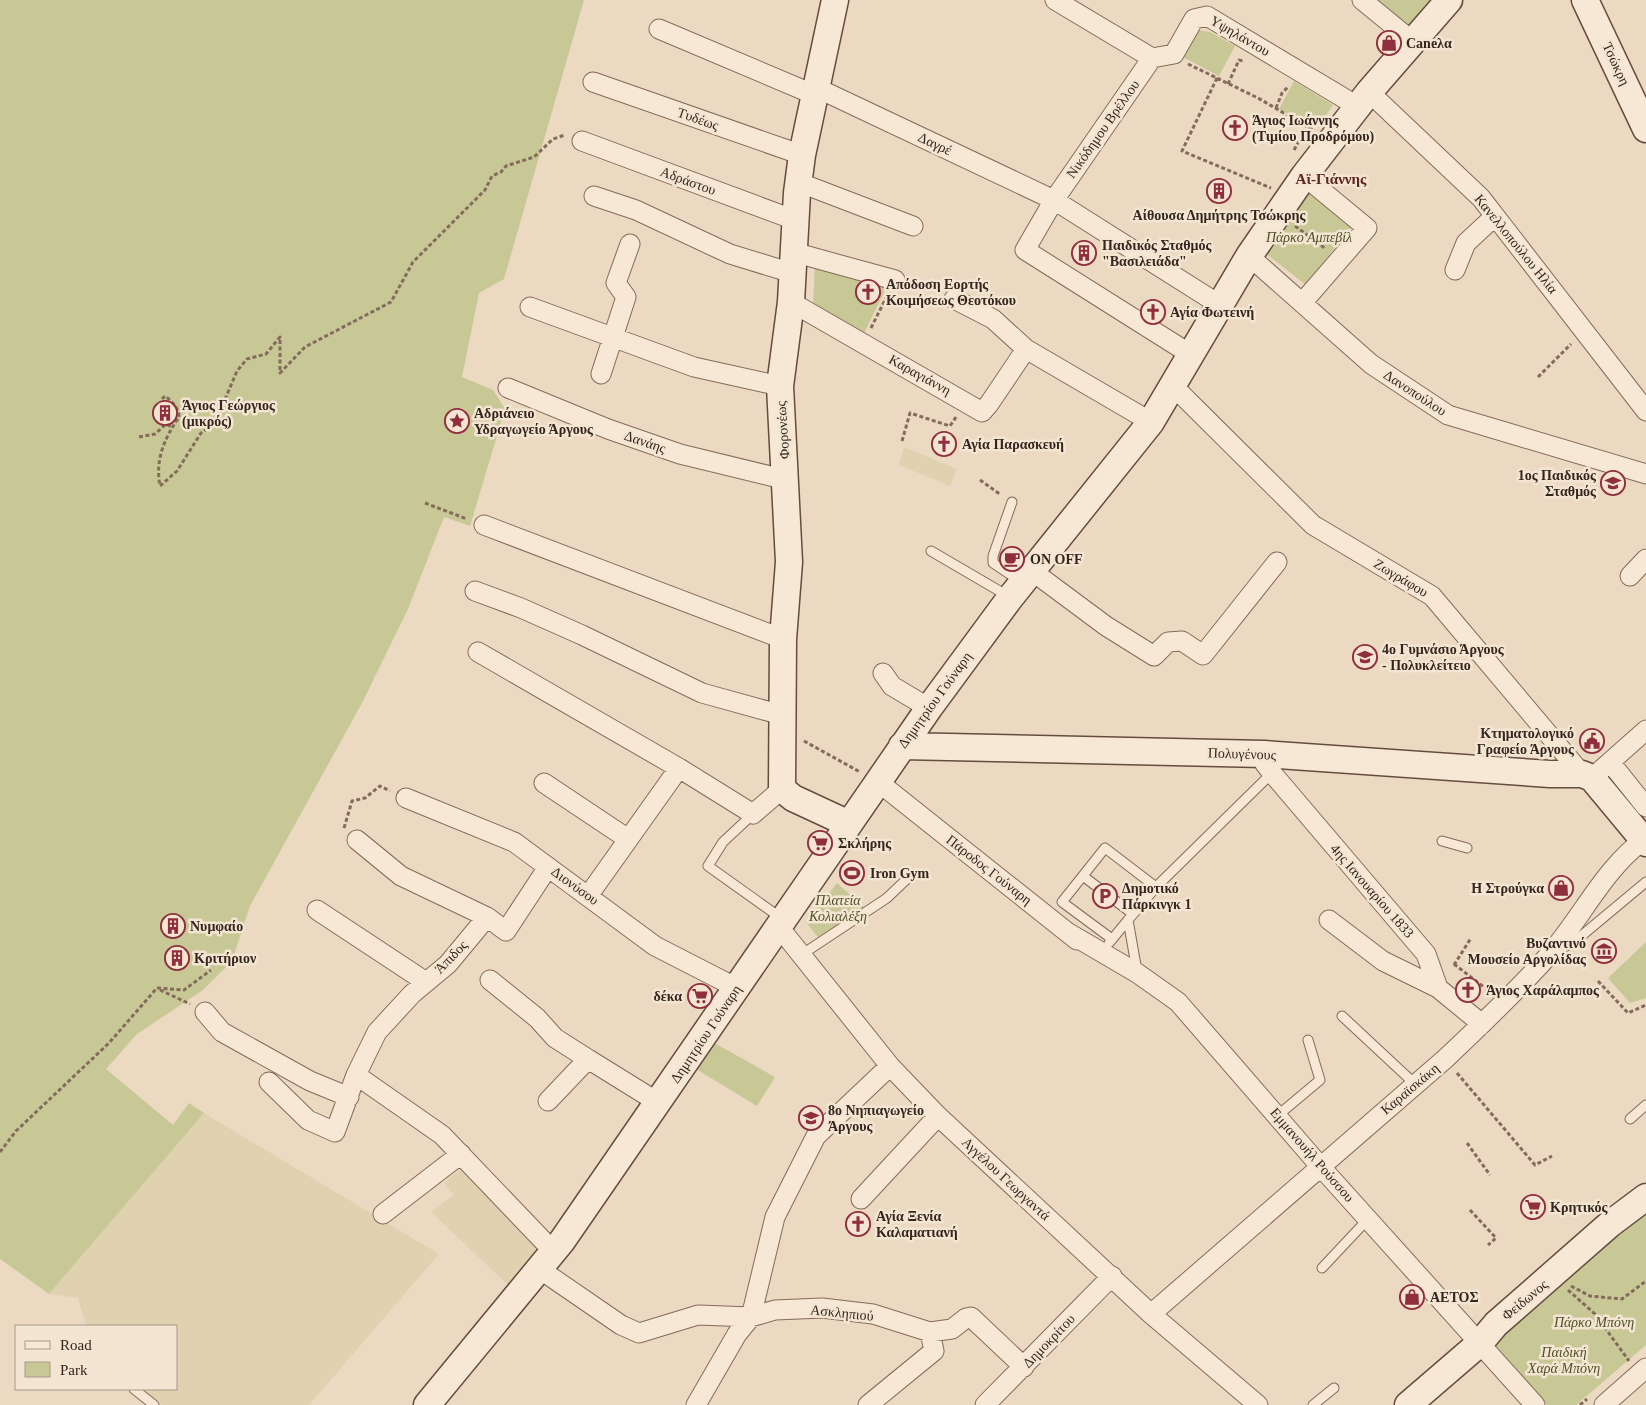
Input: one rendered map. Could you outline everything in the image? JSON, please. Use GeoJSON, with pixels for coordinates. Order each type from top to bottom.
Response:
{"type":"FeatureCollection","features":[{"type":"Feature","properties":{"kind":"main road","name":"Φορονέως"},"geometry":{"type":"LineString","coordinates":[[782,789],[782,639],[789,562],[787,480],[780,386],[791,302],[798,182],[835,0]]}},
{"type":"Feature","properties":{"kind":"main road","name":"Δημητρίου Γούναρη"},"geometry":{"type":"LineString","coordinates":[[427,1405],[546,1259],[659,1103],[928,708],[1021,584],[1151,422],[1249,256],[1278,214],[1297,167],[1331,141],[1363,99],[1449,0]]}},
{"type":"Feature","properties":{"kind":"main road","name":"Τσώκρη"},"geometry":{"type":"LineString","coordinates":[[1585,0],[1646,129]]}},
{"type":"Feature","properties":{"kind":"main road","name":"Πολυγένους"},"geometry":{"type":"LineString","coordinates":[[902,746],[1268,764],[1550,774],[1594,771]]}},
{"type":"Feature","properties":{"kind":"main road","name":"Ζωγράφου"},"geometry":{"type":"LineString","coordinates":[[1594,771],[1645,840]]}},
{"type":"Feature","properties":{"kind":"main road"},"geometry":{"type":"LineString","coordinates":[[782,789],[793,798],[849,824]]}},
{"type":"Feature","properties":{"kind":"main road","name":"Φείδωνος"},"geometry":{"type":"LineString","coordinates":[[1408,1405],[1480,1344],[1496,1324],[1553,1276],[1610,1224],[1646,1197]]}},
{"type":"Feature","properties":{"kind":"street"},"geometry":{"type":"LineString","coordinates":[[1055,0],[1152,58],[1174,54]]}},
{"type":"Feature","properties":{"kind":"street"},"geometry":{"type":"LineString","coordinates":[[1362,0],[1412,41]]}},
{"type":"Feature","properties":{"kind":"street","name":"Υψηλάντου"},"geometry":{"type":"LineString","coordinates":[[1174,54],[1194,19],[1207,16],[1363,99]]}},
{"type":"Feature","properties":{"kind":"street","name":"Δαγρέ"},"geometry":{"type":"LineString","coordinates":[[659,29],[816,92],[1054,200],[1220,305]]}},
{"type":"Feature","properties":{"kind":"street","name":"Νικόδημου Βρέλλου"},"geometry":{"type":"LineString","coordinates":[[1054,200],[1152,58]]}},
{"type":"Feature","properties":{"kind":"street","name":"Τυδέως"},"geometry":{"type":"LineString","coordinates":[[593,82],[802,155]]}},
{"type":"Feature","properties":{"kind":"street","name":"Κανελλοπούλου Ηλία"},"geometry":{"type":"LineString","coordinates":[[1363,99],[1481,198],[1646,411]]}},
{"type":"Feature","properties":{"kind":"street","name":"Αδράστου"},"geometry":{"type":"LineString","coordinates":[[573,138],[795,220]]}},
{"type":"Feature","properties":{"kind":"street"},"geometry":{"type":"LineString","coordinates":[[1297,167],[1367,228],[1302,303]]}},
{"type":"Feature","properties":{"kind":"street"},"geometry":{"type":"LineString","coordinates":[[798,182],[913,226]]}},
{"type":"Feature","properties":{"kind":"street"},"geometry":{"type":"LineString","coordinates":[[594,196],[636,210],[730,254],[792,262],[895,280]]}},
{"type":"Feature","properties":{"kind":"street"},"geometry":{"type":"LineString","coordinates":[[1054,200],[1025,250],[1190,354]]}},
{"type":"Feature","properties":{"kind":"street"},"geometry":{"type":"LineString","coordinates":[[1455,270],[1466,243],[1495,216]]}},
{"type":"Feature","properties":{"kind":"street"},"geometry":{"type":"LineString","coordinates":[[601,374],[626,297],[616,283],[630,244]]}},
{"type":"Feature","properties":{"kind":"street","name":"Δανοπούλου"},"geometry":{"type":"LineString","coordinates":[[1249,256],[1371,364],[1448,415],[1646,474]]}},
{"type":"Feature","properties":{"kind":"street"},"geometry":{"type":"LineString","coordinates":[[954,299],[993,319],[1026,349],[1151,422]]}},
{"type":"Feature","properties":{"kind":"street","name":"Καραγιάννη"},"geometry":{"type":"LineString","coordinates":[[791,302],[982,412],[1026,349]]}},
{"type":"Feature","properties":{"kind":"street"},"geometry":{"type":"LineString","coordinates":[[530,307],[694,367],[780,386]]}},
{"type":"Feature","properties":{"kind":"street","name":"Ζωγράφου"},"geometry":{"type":"LineString","coordinates":[[1173,386],[1314,525],[1432,596],[1594,771],[1646,807]]}},
{"type":"Feature","properties":{"kind":"street","name":"Δανάης"},"geometry":{"type":"LineString","coordinates":[[508,388],[608,428],[680,454],[787,480]]}},
{"type":"Feature","properties":{"kind":"street"},"geometry":{"type":"LineString","coordinates":[[484,525],[782,639]]}},
{"type":"Feature","properties":{"kind":"street"},"geometry":{"type":"LineString","coordinates":[[1630,576],[1646,559]]}},
{"type":"Feature","properties":{"kind":"street"},"geometry":{"type":"LineString","coordinates":[[1021,584],[1106,626],[1154,656],[1168,642],[1182,641],[1203,655],[1277,562]]}},
{"type":"Feature","properties":{"kind":"street"},"geometry":{"type":"LineString","coordinates":[[475,591],[521,608],[582,635],[702,693],[783,722]]}},
{"type":"Feature","properties":{"kind":"street"},"geometry":{"type":"LineString","coordinates":[[478,652],[679,768],[753,814],[782,789]]}},
{"type":"Feature","properties":{"kind":"street"},"geometry":{"type":"LineString","coordinates":[[883,673],[892,686],[928,708]]}},
{"type":"Feature","properties":{"kind":"street"},"geometry":{"type":"LineString","coordinates":[[1594,771],[1646,730]]}},
{"type":"Feature","properties":{"kind":"street","name":"4ης Ιανουαρίου 1833"},"geometry":{"type":"LineString","coordinates":[[1268,764],[1426,954],[1438,988]]}},
{"type":"Feature","properties":{"kind":"street"},"geometry":{"type":"LineString","coordinates":[[588,896],[679,768]]}},
{"type":"Feature","properties":{"kind":"street","name":"Πάροδος Γούναρη"},"geometry":{"type":"LineString","coordinates":[[877,781],[1067,932],[1104,950]]}},
{"type":"Feature","properties":{"kind":"street"},"geometry":{"type":"LineString","coordinates":[[544,783],[628,839]]}},
{"type":"Feature","properties":{"kind":"street","name":"Διονύσου"},"geometry":{"type":"LineString","coordinates":[[406,798],[514,842],[655,946],[737,988]]}},
{"type":"Feature","properties":{"kind":"street"},"geometry":{"type":"LineString","coordinates":[[350,834],[401,876],[487,918],[506,932],[548,867]]}},
{"type":"Feature","properties":{"kind":"street","name":"Καραϊσκάκη"},"geometry":{"type":"LineString","coordinates":[[1151,1314],[1445,1059],[1482,1024],[1549,955],[1609,872],[1645,840]]}},
{"type":"Feature","properties":{"kind":"street"},"geometry":{"type":"LineString","coordinates":[[317,910],[426,982]]}},
{"type":"Feature","properties":{"kind":"street","name":"Άπιδος"},"geometry":{"type":"LineString","coordinates":[[269,1082],[308,1120],[335,1132],[356,1075],[377,1032],[426,982],[448,964],[487,918]]}},
{"type":"Feature","properties":{"kind":"street"},"geometry":{"type":"LineString","coordinates":[[1328,920],[1383,961],[1438,988],[1482,1024]]}},
{"type":"Feature","properties":{"kind":"street","name":"Αγγέλου Γεωργαντά"},"geometry":{"type":"LineString","coordinates":[[782,924],[801,956],[890,1066],[938,1116],[1151,1314],[1258,1405]]}},
{"type":"Feature","properties":{"kind":"street","name":"Εμμανουήλ Ρούσσου"},"geometry":{"type":"LineString","coordinates":[[1104,950],[1178,1002],[1320,1166],[1535,1405]]}},
{"type":"Feature","properties":{"kind":"street"},"geometry":{"type":"LineString","coordinates":[[490,980],[537,1018],[555,1038],[659,1103]]}},
{"type":"Feature","properties":{"kind":"street"},"geometry":{"type":"LineString","coordinates":[[205,1012],[222,1032],[310,1081],[348,1097]]}},
{"type":"Feature","properties":{"kind":"street"},"geometry":{"type":"LineString","coordinates":[[548,1101],[588,1059]]}},
{"type":"Feature","properties":{"kind":"street"},"geometry":{"type":"LineString","coordinates":[[696,1405],[737,1334],[751,1318],[775,1217],[816,1136],[890,1066]]}},
{"type":"Feature","properties":{"kind":"street"},"geometry":{"type":"LineString","coordinates":[[356,1075],[442,1135],[461,1154],[546,1259]]}},
{"type":"Feature","properties":{"kind":"street"},"geometry":{"type":"LineString","coordinates":[[861,1199],[938,1116]]}},
{"type":"Feature","properties":{"kind":"street"},"geometry":{"type":"LineString","coordinates":[[383,1214],[461,1154]]}},
{"type":"Feature","properties":{"kind":"street","name":"Ασκληπιού"},"geometry":{"type":"LineString","coordinates":[[546,1259],[621,1325],[639,1333],[698,1315],[751,1318],[774,1310],[822,1308],[873,1314],[930,1332],[952,1329],[966,1318],[971,1317],[1024,1367]]}},
{"type":"Feature","properties":{"kind":"street","name":"Δημοκρίτου"},"geometry":{"type":"LineString","coordinates":[[985,1405],[1112,1276]]}},
{"type":"Feature","properties":{"kind":"street"},"geometry":{"type":"LineString","coordinates":[[868,1405],[934,1351],[930,1332]]}},
{"type":"Feature","properties":{"kind":"street"},"geometry":{"type":"LineString","coordinates":[[1604,1405],[1642,1372]]}},
{"type":"Feature","properties":{"kind":"lane"},"geometry":{"type":"LineString","coordinates":[[1012,502],[993,556],[994,562],[1021,584]]}},
{"type":"Feature","properties":{"kind":"lane"},"geometry":{"type":"LineString","coordinates":[[931,550],[1021,584]]}},
{"type":"Feature","properties":{"kind":"lane"},"geometry":{"type":"LineString","coordinates":[[1156,887],[1105,848],[1062,902],[1104,950],[1156,887],[1268,764]]}},
{"type":"Feature","properties":{"kind":"lane"},"geometry":{"type":"LineString","coordinates":[[753,814],[723,842],[708,866],[782,924]]}},
{"type":"Feature","properties":{"kind":"lane"},"geometry":{"type":"LineString","coordinates":[[1442,841],[1467,848]]}},
{"type":"Feature","properties":{"kind":"lane"},"geometry":{"type":"LineString","coordinates":[[801,956],[881,903],[912,874]]}},
{"type":"Feature","properties":{"kind":"lane"},"geometry":{"type":"LineString","coordinates":[[1083,876],[1131,917],[1137,973]]}},
{"type":"Feature","properties":{"kind":"lane"},"geometry":{"type":"LineString","coordinates":[[1549,955],[1574,942],[1646,882]]}},
{"type":"Feature","properties":{"kind":"lane"},"geometry":{"type":"LineString","coordinates":[[1342,1016],[1415,1084]]}},
{"type":"Feature","properties":{"kind":"lane"},"geometry":{"type":"LineString","coordinates":[[1277,1116],[1320,1080],[1308,1040]]}},
{"type":"Feature","properties":{"kind":"lane"},"geometry":{"type":"LineString","coordinates":[[1630,1119],[1646,1105]]}},
{"type":"Feature","properties":{"kind":"lane"},"geometry":{"type":"LineString","coordinates":[[1322,1268],[1368,1219]]}},
{"type":"Feature","properties":{"kind":"lane"},"geometry":{"type":"LineString","coordinates":[[1313,1405],[1334,1388]]}},
{"type":"Feature","properties":{"kind":"lane"},"geometry":{"type":"LineString","coordinates":[[135,1390],[154,1405]]}},
{"type":"Feature","properties":{"kind":"path"},"geometry":{"type":"LineString","coordinates":[[1174,54],[1177,59],[1276,108],[1331,141]]}},
{"type":"Feature","properties":{"kind":"path"},"geometry":{"type":"LineString","coordinates":[[1228,84],[1239,60],[1246,62]]}},
{"type":"Feature","properties":{"kind":"path"},"geometry":{"type":"LineString","coordinates":[[1217,78],[1182,150],[1273,189],[1277,181]]}},
{"type":"Feature","properties":{"kind":"path"},"geometry":{"type":"LineString","coordinates":[[1276,108],[1282,93],[1289,86],[1288,82]]}},
{"type":"Feature","properties":{"kind":"path"},"geometry":{"type":"LineString","coordinates":[[1297,167],[1307,127]]}},
{"type":"Feature","properties":{"kind":"path"},"geometry":{"type":"LineString","coordinates":[[162,399],[165,396],[171,400],[178,411],[179,417],[172,427],[161,451],[157,470],[160,486],[177,471],[201,434],[215,423],[237,370],[248,359],[266,354],[280,337],[280,372],[305,347],[391,302],[413,262],[485,190],[492,176],[501,172],[506,166],[534,157],[553,139],[573,138]]}},
{"type":"Feature","properties":{"kind":"path"},"geometry":{"type":"LineString","coordinates":[[1278,214],[1340,259]]}},
{"type":"Feature","properties":{"kind":"path"},"geometry":{"type":"LineString","coordinates":[[864,343],[895,280]]}},
{"type":"Feature","properties":{"kind":"path"},"geometry":{"type":"LineString","coordinates":[[1538,377],[1584,331]]}},
{"type":"Feature","properties":{"kind":"path"},"geometry":{"type":"LineString","coordinates":[[902,441],[910,413],[950,426],[965,401]]}},
{"type":"Feature","properties":{"kind":"path"},"geometry":{"type":"LineString","coordinates":[[139,437],[155,434],[166,424],[172,427]]}},
{"type":"Feature","properties":{"kind":"path"},"geometry":{"type":"LineString","coordinates":[[980,480],[1012,502]]}},
{"type":"Feature","properties":{"kind":"path"},"geometry":{"type":"LineString","coordinates":[[425,503],[484,525]]}},
{"type":"Feature","properties":{"kind":"path"},"geometry":{"type":"LineString","coordinates":[[783,722],[877,781]]}},
{"type":"Feature","properties":{"kind":"path"},"geometry":{"type":"LineString","coordinates":[[350,834],[352,801],[365,798],[380,786]]}},
{"type":"Feature","properties":{"kind":"path"},"geometry":{"type":"LineString","coordinates":[[1438,988],[1471,938]]}},
{"type":"Feature","properties":{"kind":"path"},"geometry":{"type":"LineString","coordinates":[[1454,964],[1503,1002]]}},
{"type":"Feature","properties":{"kind":"path"},"geometry":{"type":"LineString","coordinates":[[157,988],[184,990],[211,970]]}},
{"type":"Feature","properties":{"kind":"path"},"geometry":{"type":"LineString","coordinates":[[1598,980],[1628,1013],[1646,1005]]}},
{"type":"Feature","properties":{"kind":"path"},"geometry":{"type":"LineString","coordinates":[[157,988],[205,1012]]}},
{"type":"Feature","properties":{"kind":"path"},"geometry":{"type":"LineString","coordinates":[[0,1152],[16,1131],[109,1043],[157,988]]}},
{"type":"Feature","properties":{"kind":"path"},"geometry":{"type":"LineString","coordinates":[[1445,1059],[1535,1164],[1552,1156]]}},
{"type":"Feature","properties":{"kind":"path"},"geometry":{"type":"LineString","coordinates":[[1467,1142],[1490,1175]]}},
{"type":"Feature","properties":{"kind":"path"},"geometry":{"type":"LineString","coordinates":[[1470,1210],[1496,1238],[1488,1245]]}},
{"type":"Feature","properties":{"kind":"path"},"geometry":{"type":"LineString","coordinates":[[1553,1276],[1590,1296],[1622,1299],[1646,1281]]}},
{"type":"Feature","properties":{"kind":"path"},"geometry":{"type":"LineString","coordinates":[[1553,1276],[1594,1314],[1642,1372]]}},
{"type":"Feature","properties":{"kind":"shaded area"},"geometry":{"type":"Polygon","coordinates":[[[904,447],[957,469],[950,486],[899,465],[904,447]]]}},
{"type":"Feature","properties":{"kind":"shaded area"},"geometry":{"type":"Polygon","coordinates":[[[204,1113],[439,1254],[309,1405],[162,1405],[144,1390],[178,1390],[178,1325],[86,1325],[78,1298],[49,1294],[204,1113]]]}},
{"type":"Feature","properties":{"kind":"shaded area"},"geometry":{"type":"Polygon","coordinates":[[[463,1167],[540,1252],[510,1287],[431,1212],[454,1195],[444,1183],[463,1167]]]}},
{"type":"Feature","properties":{"kind":"green space"},"geometry":{"type":"Polygon","coordinates":[[[0,0],[584,0],[504,279],[479,293],[462,377],[493,390],[505,409],[470,526],[444,517],[408,609],[362,703],[250,906],[232,961],[203,990],[137,1034],[106,1069],[173,1125],[189,1103],[204,1113],[49,1294],[0,1259],[0,0]]]}},
{"type":"Feature","properties":{"kind":"green space"},"geometry":{"type":"Polygon","coordinates":[[[1369,0],[1440,0],[1410,36],[1369,0]]]}},
{"type":"Feature","properties":{"kind":"green space"},"geometry":{"type":"Polygon","coordinates":[[[1198,30],[1210,32],[1235,46],[1219,76],[1181,56],[1198,30]]]}},
{"type":"Feature","properties":{"kind":"green space"},"geometry":{"type":"Polygon","coordinates":[[[1294,81],[1333,105],[1320,124],[1315,122],[1312,126],[1279,109],[1294,81]]]}},
{"type":"Feature","properties":{"kind":"green space","name":"Πάρκο Αμπεβίλ"},"geometry":{"type":"Polygon","coordinates":[[[1312,190],[1354,223],[1306,285],[1264,252],[1312,190]]]}},
{"type":"Feature","properties":{"kind":"green space"},"geometry":{"type":"Polygon","coordinates":[[[815,262],[888,284],[864,333],[813,305],[815,262]]]}},
{"type":"Feature","properties":{"kind":"green space","name":"Πλατεία Κολιαλέξη"},"geometry":{"type":"Polygon","coordinates":[[[837,883],[867,910],[820,940],[806,922],[837,883]]]}},
{"type":"Feature","properties":{"kind":"green space"},"geometry":{"type":"Polygon","coordinates":[[[1646,942],[1646,998],[1630,1003],[1608,978],[1646,942]]]}},
{"type":"Feature","properties":{"kind":"green space"},"geometry":{"type":"Polygon","coordinates":[[[709,1040],[775,1077],[757,1106],[691,1066],[709,1040]]]}},
{"type":"Feature","properties":{"kind":"green space","name":"Πάρκο Μπόνη"},"geometry":{"type":"Polygon","coordinates":[[[1646,1209],[1646,1345],[1576,1405],[1547,1405],[1493,1342],[1646,1209]]]}},
{"type":"Feature","properties":{"kind":"place","name":"Caneλα"},"geometry":{"type":"Point","coordinates":[1389,43]}},
{"type":"Feature","properties":{"kind":"place","name":"Άγιος Ιωάννης (Τιμίου Προδρόμου)"},"geometry":{"type":"Point","coordinates":[1235,128]}},
{"type":"Feature","properties":{"kind":"place","name":"Αίθουσα Δημήτρης Τσώκρης"},"geometry":{"type":"Point","coordinates":[1219,191]}},
{"type":"Feature","properties":{"kind":"place","name":"Παιδικός Σταθμός \"Βασιλειάδα\""},"geometry":{"type":"Point","coordinates":[1084,253]}},
{"type":"Feature","properties":{"kind":"place","name":"Απόδοση Εορτής Κοιμήσεως Θεοτόκου"},"geometry":{"type":"Point","coordinates":[868,292]}},
{"type":"Feature","properties":{"kind":"place","name":"Αγία Φωτεινή"},"geometry":{"type":"Point","coordinates":[1153,312]}},
{"type":"Feature","properties":{"kind":"place","name":"Άγιος Γεώργιος (μικρός)"},"geometry":{"type":"Point","coordinates":[165,413]}},
{"type":"Feature","properties":{"kind":"place","name":"Αδριάνειο Υδραγωγείο Άργους"},"geometry":{"type":"Point","coordinates":[457,421]}},
{"type":"Feature","properties":{"kind":"place","name":"Αγία Παρασκευή"},"geometry":{"type":"Point","coordinates":[944,444]}},
{"type":"Feature","properties":{"kind":"place","name":"1ος Παιδικός Σταθμός"},"geometry":{"type":"Point","coordinates":[1613,483]}},
{"type":"Feature","properties":{"kind":"place","name":"ON OFF"},"geometry":{"type":"Point","coordinates":[1012,559]}},
{"type":"Feature","properties":{"kind":"place","name":"4ο Γυμνάσιο Άργους - Πολυκλείτειο"},"geometry":{"type":"Point","coordinates":[1365,657]}},
{"type":"Feature","properties":{"kind":"place","name":"Κτηματολογικό Γραφείο Άργους"},"geometry":{"type":"Point","coordinates":[1592,741]}},
{"type":"Feature","properties":{"kind":"place","name":"Σκλήρης"},"geometry":{"type":"Point","coordinates":[820,843]}},
{"type":"Feature","properties":{"kind":"place","name":"Iron Gym"},"geometry":{"type":"Point","coordinates":[852,873]}},
{"type":"Feature","properties":{"kind":"place","name":"Η Στρούγκα"},"geometry":{"type":"Point","coordinates":[1561,888]}},
{"type":"Feature","properties":{"kind":"place","name":"Δημοτικό Πάρκινγκ 1"},"geometry":{"type":"Point","coordinates":[1105,896]}},
{"type":"Feature","properties":{"kind":"place","name":"Νυμφαίο"},"geometry":{"type":"Point","coordinates":[173,926]}},
{"type":"Feature","properties":{"kind":"place","name":"Βυζαντινό Μουσείο Αργολίδας"},"geometry":{"type":"Point","coordinates":[1604,951]}},
{"type":"Feature","properties":{"kind":"place","name":"Κριτήριον"},"geometry":{"type":"Point","coordinates":[177,958]}},
{"type":"Feature","properties":{"kind":"place","name":"Άγιος Χαράλαμπος"},"geometry":{"type":"Point","coordinates":[1468,990]}},
{"type":"Feature","properties":{"kind":"place","name":"δέκα"},"geometry":{"type":"Point","coordinates":[700,996]}},
{"type":"Feature","properties":{"kind":"place","name":"8ο Νηπιαγωγείο Άργους"},"geometry":{"type":"Point","coordinates":[811,1118]}},
{"type":"Feature","properties":{"kind":"place","name":"Κρητικός"},"geometry":{"type":"Point","coordinates":[1533,1207]}},
{"type":"Feature","properties":{"kind":"place","name":"Αγία Ξενία Καλαματιανή"},"geometry":{"type":"Point","coordinates":[858,1224]}},
{"type":"Feature","properties":{"kind":"place","name":"ΑΕΤΟΣ"},"geometry":{"type":"Point","coordinates":[1412,1297]}},
{"type":"Feature","properties":{"kind":"district","name":"Αϊ-Γιάννης"},"geometry":{"type":"Point","coordinates":[1331,179]}},
{"type":"Feature","properties":{"kind":"park label","name":"Παιδική Χαρά Μπόνη"},"geometry":{"type":"Point","coordinates":[1564,1360]}}]}
